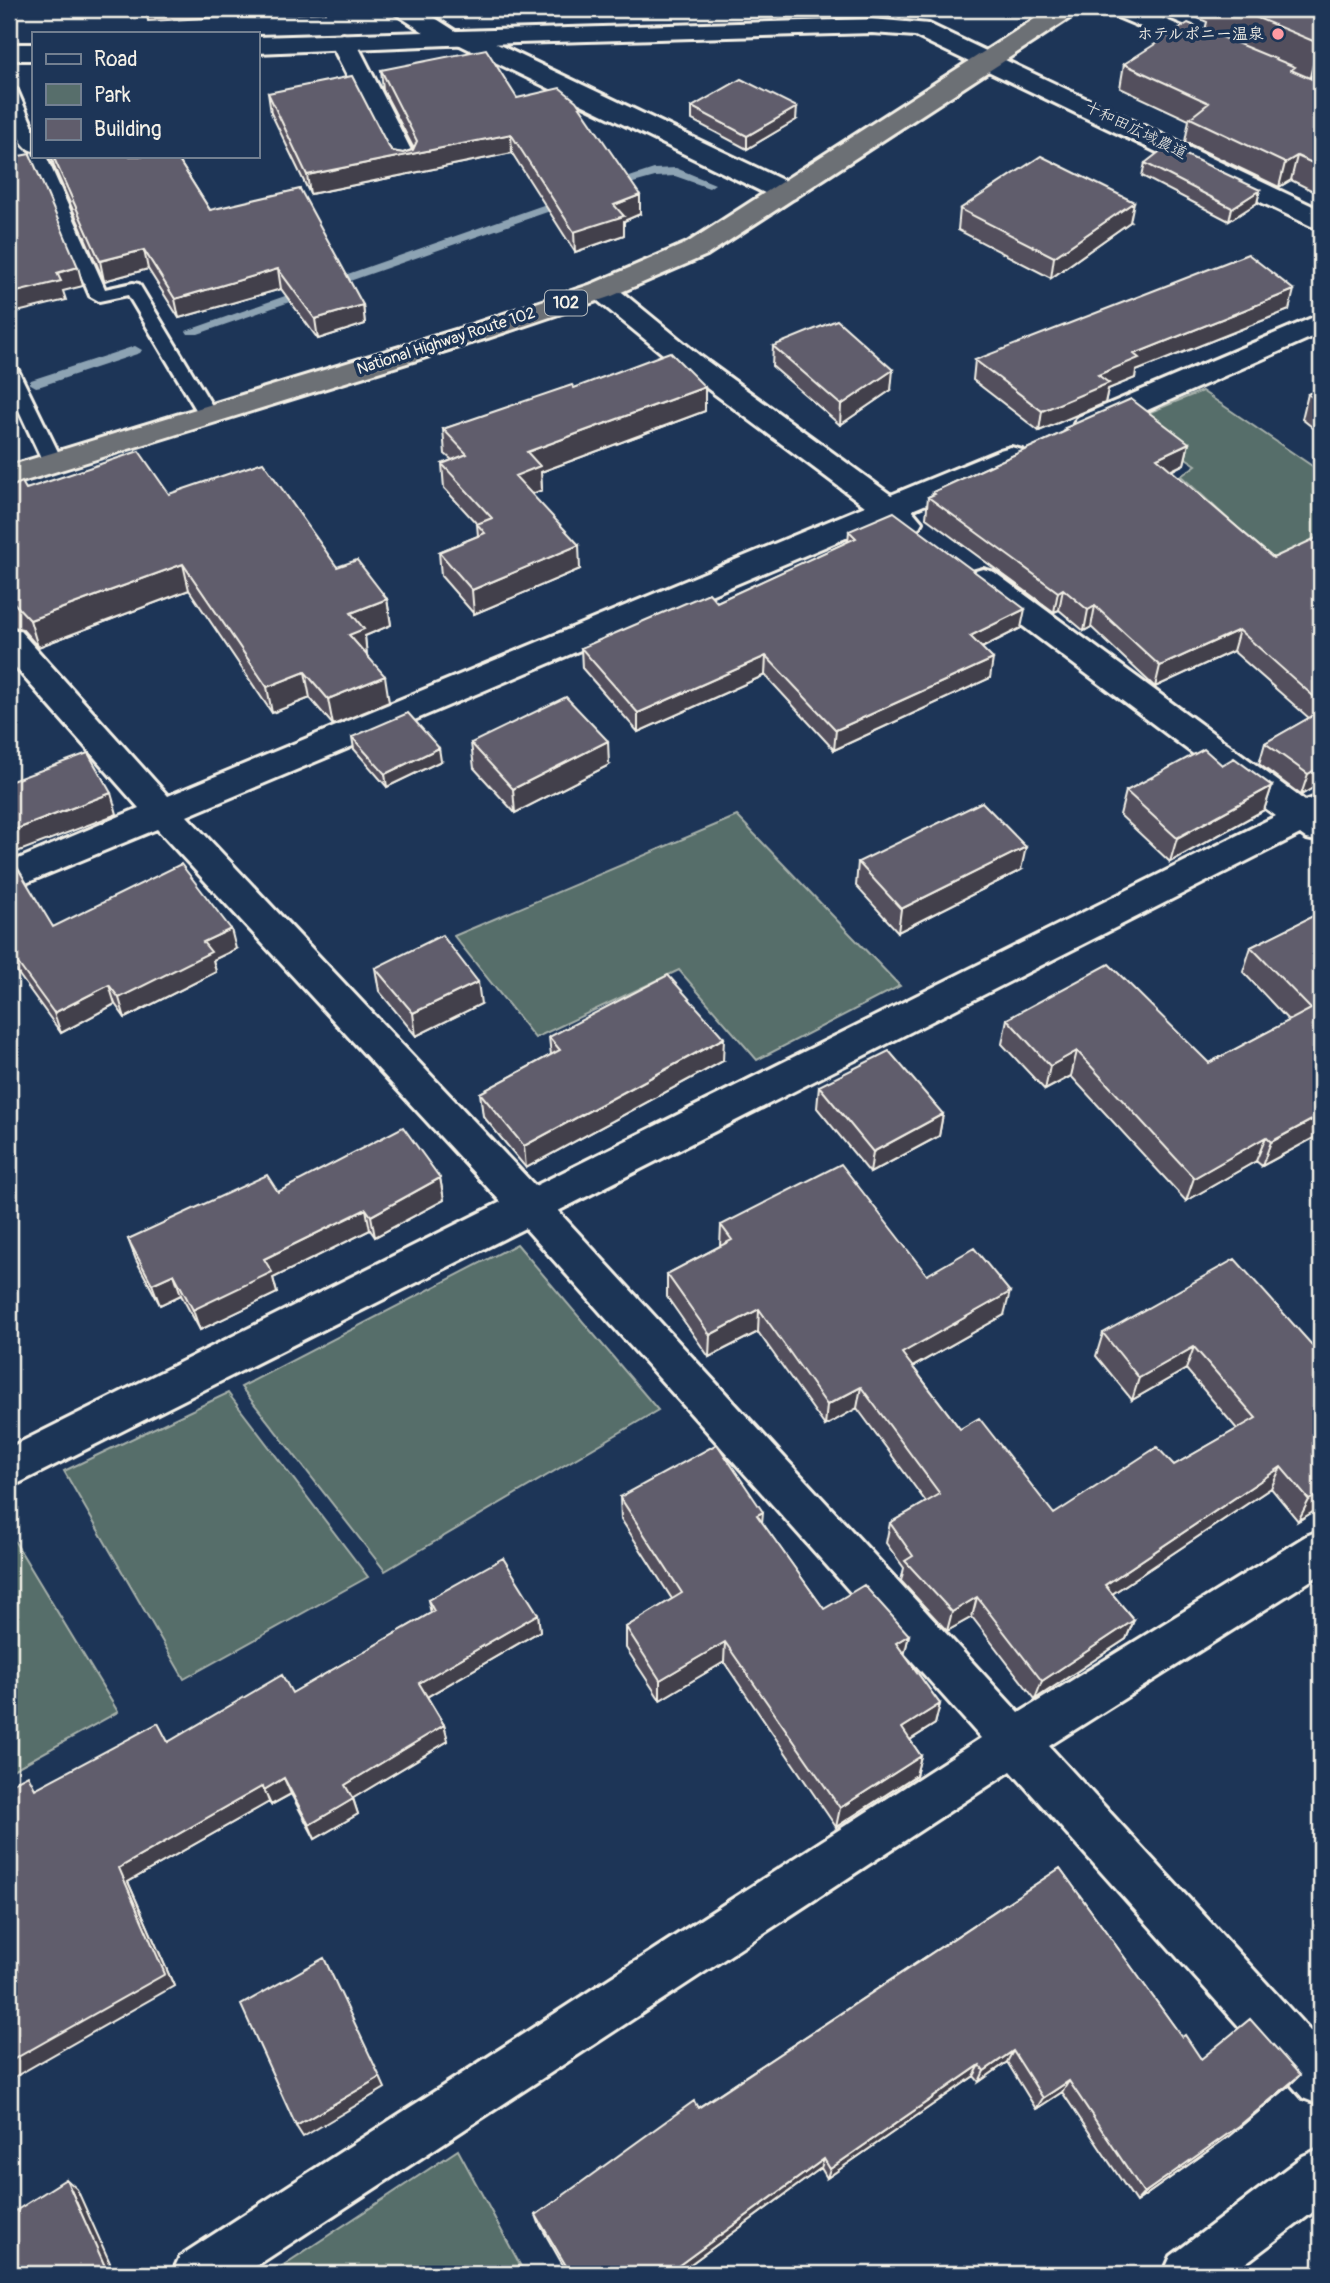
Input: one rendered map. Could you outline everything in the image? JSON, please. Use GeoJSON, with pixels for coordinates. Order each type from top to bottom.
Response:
{"type":"FeatureCollection","features":[{"type":"Feature","properties":{"kind":"highway","name":"National Highway Route 102"},"geometry":{"type":"LineString","coordinates":[[9,476],[478,332],[602,290],[696,249],[1068,9]]}},
{"type":"Feature","properties":{"kind":"street"},"geometry":{"type":"LineString","coordinates":[[405,9],[456,37],[785,192]]}},
{"type":"Feature","properties":{"kind":"street"},"geometry":{"type":"LineString","coordinates":[[1119,9],[1321,94]]}},
{"type":"Feature","properties":{"kind":"street","name":"十和田広域農道"},"geometry":{"type":"LineString","coordinates":[[259,45],[872,26],[920,29],[1321,220]]}},
{"type":"Feature","properties":{"kind":"street"},"geometry":{"type":"LineString","coordinates":[[343,42],[404,162]]}},
{"type":"Feature","properties":{"kind":"street"},"geometry":{"type":"LineString","coordinates":[[9,52],[32,52]]}},
{"type":"Feature","properties":{"kind":"street"},"geometry":{"type":"LineString","coordinates":[[602,290],[690,362],[933,542]]}},
{"type":"Feature","properties":{"kind":"street"},"geometry":{"type":"LineString","coordinates":[[9,877],[890,509],[1321,323]]}},
{"type":"Feature","properties":{"kind":"street"},"geometry":{"type":"LineString","coordinates":[[9,1469],[529,1206],[1315,819],[965,566]]}},
{"type":"Feature","properties":{"kind":"street"},"geometry":{"type":"LineString","coordinates":[[9,639],[162,813],[529,1206],[1321,2080]]}},
{"type":"Feature","properties":{"kind":"street"},"geometry":{"type":"LineString","coordinates":[[198,2274],[1016,1741],[1321,1550]]}},
{"type":"Feature","properties":{"kind":"street"},"geometry":{"type":"LineString","coordinates":[[1189,2274],[1321,2174]]}},
{"type":"Feature","properties":{"kind":"lane"},"geometry":{"type":"LineString","coordinates":[[9,90],[32,144]]}},
{"type":"Feature","properties":{"kind":"lane"},"geometry":{"type":"LineString","coordinates":[[39,158],[99,296],[133,288],[208,415]]}},
{"type":"Feature","properties":{"kind":"lane"},"geometry":{"type":"LineString","coordinates":[[9,370],[53,462]]}},
{"type":"Feature","properties":{"kind":"green space"},"geometry":{"type":"Polygon","coordinates":[[[1202,391],[1321,472],[1321,560],[1274,561],[1181,476],[1196,465],[1159,440],[1035,459],[1202,391]]]}},
{"type":"Feature","properties":{"kind":"green space"},"geometry":{"type":"Polygon","coordinates":[[[737,816],[900,986],[757,1060],[679,970],[535,1038],[454,936],[737,816]]]}},
{"type":"Feature","properties":{"kind":"green space"},"geometry":{"type":"Polygon","coordinates":[[[517,1244],[658,1410],[385,1571],[241,1387],[517,1244]]]}},
{"type":"Feature","properties":{"kind":"green space"},"geometry":{"type":"Polygon","coordinates":[[[228,1393],[368,1577],[184,1679],[64,1471],[228,1393]]]}},
{"type":"Feature","properties":{"kind":"green space"},"geometry":{"type":"Polygon","coordinates":[[[9,1532],[118,1712],[9,1772],[9,1532]]]}},
{"type":"Feature","properties":{"kind":"green space"},"geometry":{"type":"Polygon","coordinates":[[[458,2150],[525,2274],[270,2274],[458,2150]]]}},
{"type":"Feature","properties":{"kind":"building"},"geometry":{"type":"Polygon","coordinates":[[[1236,9],[1321,9],[1321,41],[1318,43],[1236,9]]]}},
{"type":"Feature","properties":{"kind":"building"},"geometry":{"type":"Polygon","coordinates":[[[1188,23],[1295,67],[1291,70],[1321,83],[1321,167],[1297,156],[1285,163],[1190,118],[1209,103],[1124,64],[1188,23]]]}},
{"type":"Feature","properties":{"kind":"building"},"geometry":{"type":"Polygon","coordinates":[[[486,49],[517,98],[560,88],[576,101],[640,195],[614,205],[624,216],[574,232],[511,134],[307,175],[268,93],[352,76],[387,144],[392,151],[403,153],[413,150],[417,141],[381,70],[486,49]]]}},
{"type":"Feature","properties":{"kind":"building"},"geometry":{"type":"Polygon","coordinates":[[[741,79],[797,107],[747,136],[692,107],[741,79]]]}},
{"type":"Feature","properties":{"kind":"building"},"geometry":{"type":"Polygon","coordinates":[[[1167,146],[1260,190],[1232,208],[1145,163],[1167,146]]]}},
{"type":"Feature","properties":{"kind":"building"},"geometry":{"type":"Polygon","coordinates":[[[30,154],[78,267],[57,273],[61,281],[9,294],[9,158],[30,154]]]}},
{"type":"Feature","properties":{"kind":"building"},"geometry":{"type":"Polygon","coordinates":[[[1041,156],[1134,202],[1054,257],[960,209],[1041,156]]]}},
{"type":"Feature","properties":{"kind":"building"},"geometry":{"type":"Polygon","coordinates":[[[54,158],[177,158],[210,210],[300,189],[363,305],[315,319],[278,269],[175,299],[144,250],[100,261],[54,158]]]}},
{"type":"Feature","properties":{"kind":"building"},"geometry":{"type":"Polygon","coordinates":[[[1248,254],[1294,290],[1134,354],[1139,358],[1098,375],[1109,383],[1042,411],[975,360],[1248,254]]]}},
{"type":"Feature","properties":{"kind":"building"},"geometry":{"type":"Polygon","coordinates":[[[837,320],[893,370],[841,405],[773,346],[837,320]]]}},
{"type":"Feature","properties":{"kind":"building"},"geometry":{"type":"Polygon","coordinates":[[[670,352],[705,387],[527,452],[540,466],[515,476],[579,545],[472,590],[439,552],[485,533],[477,524],[492,518],[442,464],[467,454],[443,429],[572,385],[574,388],[670,352]]]}},
{"type":"Feature","properties":{"kind":"building"},"geometry":{"type":"Polygon","coordinates":[[[1321,388],[1321,404],[1308,394],[1321,388]]]}},
{"type":"Feature","properties":{"kind":"building"},"geometry":{"type":"Polygon","coordinates":[[[1131,399],[1189,443],[1157,458],[1273,558],[1316,538],[1321,542],[1321,703],[1239,630],[1160,666],[1095,606],[1088,610],[1063,589],[1058,592],[928,497],[935,494],[933,492],[1068,430],[1065,428],[1131,399]]]}},
{"type":"Feature","properties":{"kind":"building"},"geometry":{"type":"Polygon","coordinates":[[[139,451],[169,494],[263,462],[337,567],[357,560],[387,599],[351,613],[364,629],[349,635],[385,676],[328,699],[305,672],[267,687],[183,564],[30,620],[14,603],[9,602],[9,488],[22,482],[26,489],[139,451]]]}},
{"type":"Feature","properties":{"kind":"building"},"geometry":{"type":"Polygon","coordinates":[[[894,512],[1025,609],[970,636],[993,659],[836,730],[766,656],[638,713],[581,648],[709,593],[717,602],[856,538],[849,531],[894,512]]]}},
{"type":"Feature","properties":{"kind":"building"},"geometry":{"type":"Polygon","coordinates":[[[566,697],[608,741],[513,789],[471,743],[566,697]]]}},
{"type":"Feature","properties":{"kind":"building"},"geometry":{"type":"Polygon","coordinates":[[[1321,711],[1321,766],[1308,774],[1265,743],[1321,711]]]}},
{"type":"Feature","properties":{"kind":"building"},"geometry":{"type":"Polygon","coordinates":[[[408,713],[439,748],[385,774],[352,737],[408,713]]]}},
{"type":"Feature","properties":{"kind":"building"},"geometry":{"type":"Polygon","coordinates":[[[1204,749],[1222,765],[1234,758],[1272,786],[1177,838],[1126,791],[1204,749]]]}},
{"type":"Feature","properties":{"kind":"building"},"geometry":{"type":"Polygon","coordinates":[[[88,753],[111,793],[9,832],[9,782],[88,753]]]}},
{"type":"Feature","properties":{"kind":"building"},"geometry":{"type":"Polygon","coordinates":[[[982,802],[1026,847],[901,909],[858,862],[982,802]]]}},
{"type":"Feature","properties":{"kind":"building"},"geometry":{"type":"Polygon","coordinates":[[[181,864],[231,929],[203,942],[211,952],[119,998],[109,985],[54,1013],[9,951],[9,869],[17,867],[53,927],[181,864]]]}},
{"type":"Feature","properties":{"kind":"building"},"geometry":{"type":"Polygon","coordinates":[[[1321,912],[1321,1115],[1271,1142],[1266,1137],[1194,1178],[1077,1051],[1050,1066],[1007,1019],[1109,964],[1209,1063],[1311,1009],[1251,947],[1321,912]]]}},
{"type":"Feature","properties":{"kind":"building"},"geometry":{"type":"Polygon","coordinates":[[[442,935],[478,982],[413,1013],[375,968],[442,935]]]}},
{"type":"Feature","properties":{"kind":"building"},"geometry":{"type":"Polygon","coordinates":[[[668,975],[724,1038],[524,1146],[480,1093],[560,1050],[549,1037],[668,975]]]}},
{"type":"Feature","properties":{"kind":"building"},"geometry":{"type":"Polygon","coordinates":[[[889,1051],[943,1114],[873,1152],[819,1086],[889,1051]]]}},
{"type":"Feature","properties":{"kind":"building"},"geometry":{"type":"Polygon","coordinates":[[[403,1127],[440,1178],[371,1216],[366,1209],[264,1259],[272,1272],[193,1310],[174,1274],[152,1284],[128,1239],[267,1175],[278,1192],[403,1127]]]}},
{"type":"Feature","properties":{"kind":"building"},"geometry":{"type":"Polygon","coordinates":[[[841,1164],[927,1275],[974,1248],[1010,1292],[902,1353],[960,1429],[979,1418],[1054,1514],[1157,1447],[1174,1465],[1256,1418],[1194,1347],[1139,1378],[1103,1333],[1235,1259],[1321,1355],[1321,1493],[1309,1500],[1281,1467],[1105,1585],[1134,1620],[1042,1681],[977,1597],[952,1612],[905,1561],[913,1556],[890,1523],[940,1494],[861,1387],[827,1405],[759,1309],[710,1335],[667,1274],[732,1240],[721,1225],[841,1164]]]}},
{"type":"Feature","properties":{"kind":"building"},"geometry":{"type":"Polygon","coordinates":[[[717,1444],[763,1512],[757,1515],[824,1609],[864,1585],[909,1635],[896,1643],[940,1704],[902,1728],[921,1756],[840,1808],[725,1642],[660,1680],[626,1627],[682,1593],[620,1497],[717,1444]]]}},
{"type":"Feature","properties":{"kind":"building"},"geometry":{"type":"Polygon","coordinates":[[[503,1558],[538,1614],[419,1683],[444,1725],[345,1785],[353,1799],[309,1825],[284,1778],[264,1790],[263,1786],[119,1868],[165,1974],[9,2062],[9,1785],[28,1775],[35,1789],[158,1723],[168,1742],[282,1675],[292,1693],[434,1611],[428,1600],[503,1558]]]}},
{"type":"Feature","properties":{"kind":"building"},"geometry":{"type":"Polygon","coordinates":[[[1060,1868],[1182,2037],[1185,2035],[1201,2059],[1250,2019],[1300,2075],[1239,2126],[1144,2193],[1069,2081],[1043,2098],[1013,2051],[984,2071],[980,2065],[830,2169],[824,2159],[667,2274],[571,2274],[536,2215],[694,2101],[698,2108],[1060,1868]]]}},
{"type":"Feature","properties":{"kind":"building"},"geometry":{"type":"Polygon","coordinates":[[[324,1958],[380,2077],[296,2126],[241,2005],[324,1958]]]}},
{"type":"Feature","properties":{"kind":"building"},"geometry":{"type":"Polygon","coordinates":[[[66,2179],[108,2273],[9,2274],[9,2215],[66,2179]]]}},
{"type":"Feature","properties":{"kind":"waterway"},"geometry":{"type":"LineString","coordinates":[[608,186],[654,173],[676,172],[709,184]]}},
{"type":"Feature","properties":{"kind":"waterway"},"geometry":{"type":"LineString","coordinates":[[193,331],[569,200]]}},
{"type":"Feature","properties":{"kind":"waterway"},"geometry":{"type":"LineString","coordinates":[[36,383],[135,350]]}},
{"type":"Feature","properties":{"kind":"place","name":"ホテルポニー温泉"},"geometry":{"type":"Point","coordinates":[1278,34]}}]}
